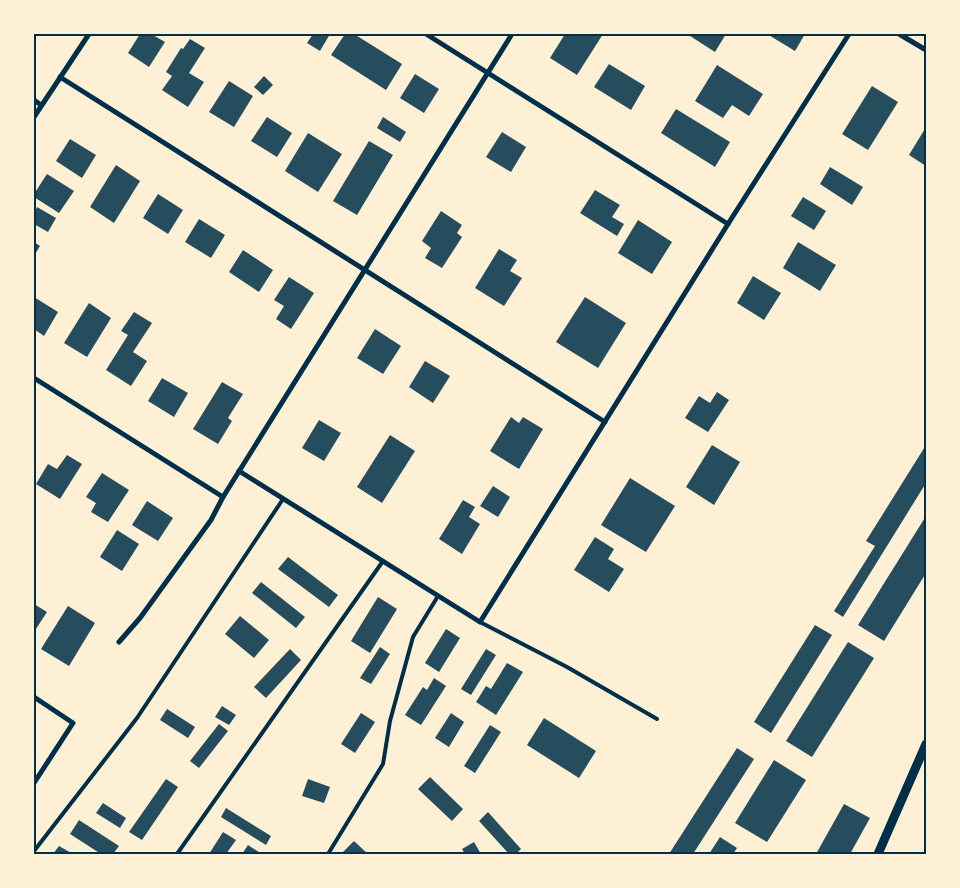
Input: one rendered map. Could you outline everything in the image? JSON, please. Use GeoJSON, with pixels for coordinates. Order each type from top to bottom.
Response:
{"type":"FeatureCollection","features":[{"type":"Feature","properties":{"kind":"street"},"geometry":{"type":"LineString","coordinates":[[34,118],[89,34]]}},
{"type":"Feature","properties":{"kind":"street"},"geometry":{"type":"LineString","coordinates":[[426,34],[728,224]]}},
{"type":"Feature","properties":{"kind":"street"},"geometry":{"type":"LineString","coordinates":[[119,642],[140,618],[211,520],[223,496],[512,34]]}},
{"type":"Feature","properties":{"kind":"street"},"geometry":{"type":"LineString","coordinates":[[239,471],[480,622],[849,34]]}},
{"type":"Feature","properties":{"kind":"street"},"geometry":{"type":"LineString","coordinates":[[900,34],[926,50]]}},
{"type":"Feature","properties":{"kind":"street"},"geometry":{"type":"LineString","coordinates":[[60,78],[605,422]]}},
{"type":"Feature","properties":{"kind":"street"},"geometry":{"type":"LineString","coordinates":[[34,100],[41,105]]}},
{"type":"Feature","properties":{"kind":"street"},"geometry":{"type":"LineString","coordinates":[[34,378],[223,496]]}},
{"type":"Feature","properties":{"kind":"street"},"geometry":{"type":"LineString","coordinates":[[34,697],[73,723],[34,784]]}},
{"type":"Feature","properties":{"kind":"street"},"geometry":{"type":"LineString","coordinates":[[878,854],[926,744]]}},
{"type":"Feature","properties":{"kind":"lane"},"geometry":{"type":"LineString","coordinates":[[34,852],[137,718],[283,499]]}},
{"type":"Feature","properties":{"kind":"lane"},"geometry":{"type":"LineString","coordinates":[[177,854],[383,561]]}},
{"type":"Feature","properties":{"kind":"lane"},"geometry":{"type":"LineString","coordinates":[[328,854],[382,764],[390,721],[413,637],[438,596]]}},
{"type":"Feature","properties":{"kind":"lane"},"geometry":{"type":"LineString","coordinates":[[480,622],[566,667],[657,719]]}},
{"type":"Feature","properties":{"kind":"building"},"geometry":{"type":"Polygon","coordinates":[[[140,34],[151,34],[165,42],[149,67],[128,53],[140,34]]]}},
{"type":"Feature","properties":{"kind":"building"},"geometry":{"type":"Polygon","coordinates":[[[313,34],[330,34],[320,51],[307,43],[313,34]]]}},
{"type":"Feature","properties":{"kind":"building"},"geometry":{"type":"Polygon","coordinates":[[[345,34],[354,34],[402,64],[386,90],[331,55],[345,34]]]}},
{"type":"Feature","properties":{"kind":"building"},"geometry":{"type":"Polygon","coordinates":[[[565,34],[603,34],[577,75],[550,58],[565,34]]]}},
{"type":"Feature","properties":{"kind":"building"},"geometry":{"type":"Polygon","coordinates":[[[687,34],[726,34],[715,52],[687,34]]]}},
{"type":"Feature","properties":{"kind":"building"},"geometry":{"type":"Polygon","coordinates":[[[767,34],[805,34],[795,51],[767,34]]]}},
{"type":"Feature","properties":{"kind":"building"},"geometry":{"type":"Polygon","coordinates":[[[190,39],[205,48],[189,73],[204,82],[188,107],[162,90],[172,76],[166,72],[181,48],[183,49],[190,39]]]}},
{"type":"Feature","properties":{"kind":"building"},"geometry":{"type":"Polygon","coordinates":[[[609,64],[645,86],[631,110],[594,87],[609,64]]]}},
{"type":"Feature","properties":{"kind":"building"},"geometry":{"type":"Polygon","coordinates":[[[717,65],[763,94],[749,116],[732,105],[723,118],[695,101],[717,65]]]}},
{"type":"Feature","properties":{"kind":"building"},"geometry":{"type":"Polygon","coordinates":[[[415,74],[439,89],[424,113],[400,98],[415,74]]]}},
{"type":"Feature","properties":{"kind":"building"},"geometry":{"type":"Polygon","coordinates":[[[264,76],[273,85],[263,95],[254,87],[264,76]]]}},
{"type":"Feature","properties":{"kind":"building"},"geometry":{"type":"Polygon","coordinates":[[[229,81],[253,96],[234,127],[209,112],[229,81]]]}},
{"type":"Feature","properties":{"kind":"building"},"geometry":{"type":"Polygon","coordinates":[[[872,86],[898,102],[868,150],[842,134],[872,86]]]}},
{"type":"Feature","properties":{"kind":"building"},"geometry":{"type":"Polygon","coordinates":[[[676,109],[730,142],[715,167],[661,133],[676,109]]]}},
{"type":"Feature","properties":{"kind":"building"},"geometry":{"type":"Polygon","coordinates":[[[267,117],[292,133],[277,157],[251,141],[267,117]]]}},
{"type":"Feature","properties":{"kind":"building"},"geometry":{"type":"Polygon","coordinates":[[[383,117],[406,132],[400,142],[377,128],[383,117]]]}},
{"type":"Feature","properties":{"kind":"building"},"geometry":{"type":"Polygon","coordinates":[[[926,127],[926,166],[909,155],[926,127]]]}},
{"type":"Feature","properties":{"kind":"building"},"geometry":{"type":"Polygon","coordinates":[[[502,132],[526,147],[511,172],[486,157],[502,132]]]}},
{"type":"Feature","properties":{"kind":"building"},"geometry":{"type":"Polygon","coordinates":[[[308,133],[342,154],[318,192],[285,171],[308,133]]]}},
{"type":"Feature","properties":{"kind":"building"},"geometry":{"type":"Polygon","coordinates":[[[70,139],[96,155],[82,178],[56,161],[70,139]]]}},
{"type":"Feature","properties":{"kind":"building"},"geometry":{"type":"Polygon","coordinates":[[[369,141],[393,155],[357,215],[333,201],[369,141]]]}},
{"type":"Feature","properties":{"kind":"building"},"geometry":{"type":"Polygon","coordinates":[[[116,165],[140,181],[114,223],[90,207],[116,165]]]}},
{"type":"Feature","properties":{"kind":"building"},"geometry":{"type":"Polygon","coordinates":[[[830,167],[863,187],[852,205],[820,184],[830,167]]]}},
{"type":"Feature","properties":{"kind":"building"},"geometry":{"type":"Polygon","coordinates":[[[47,174],[74,191],[59,213],[34,197],[47,174]]]}},
{"type":"Feature","properties":{"kind":"building"},"geometry":{"type":"Polygon","coordinates":[[[595,190],[620,205],[612,217],[624,224],[617,236],[580,213],[595,190]]]}},
{"type":"Feature","properties":{"kind":"building"},"geometry":{"type":"Polygon","coordinates":[[[158,194],[183,210],[168,234],[143,218],[158,194]]]}},
{"type":"Feature","properties":{"kind":"building"},"geometry":{"type":"Polygon","coordinates":[[[803,197],[826,211],[814,230],[791,216],[803,197]]]}},
{"type":"Feature","properties":{"kind":"building"},"geometry":{"type":"Polygon","coordinates":[[[37,207],[56,218],[48,232],[34,224],[34,214],[37,207]]]}},
{"type":"Feature","properties":{"kind":"building"},"geometry":{"type":"Polygon","coordinates":[[[441,211],[462,225],[457,233],[462,237],[442,268],[425,258],[431,248],[422,241],[441,211]]]}},
{"type":"Feature","properties":{"kind":"building"},"geometry":{"type":"Polygon","coordinates":[[[199,219],[225,235],[211,258],[185,242],[199,219]]]}},
{"type":"Feature","properties":{"kind":"building"},"geometry":{"type":"Polygon","coordinates":[[[638,220],[672,242],[652,274],[618,253],[638,220]]]}},
{"type":"Feature","properties":{"kind":"building"},"geometry":{"type":"Polygon","coordinates":[[[34,242],[40,246],[34,256],[34,242]]]}},
{"type":"Feature","properties":{"kind":"building"},"geometry":{"type":"Polygon","coordinates":[[[798,242],[836,265],[820,291],[783,268],[798,242]]]}},
{"type":"Feature","properties":{"kind":"building"},"geometry":{"type":"Polygon","coordinates":[[[499,249],[517,260],[510,271],[522,278],[504,306],[475,288],[499,249]]]}},
{"type":"Feature","properties":{"kind":"building"},"geometry":{"type":"Polygon","coordinates":[[[243,250],[273,270],[259,292],[229,272],[243,250]]]}},
{"type":"Feature","properties":{"kind":"building"},"geometry":{"type":"Polygon","coordinates":[[[753,276],[781,293],[764,320],[737,303],[753,276]]]}},
{"type":"Feature","properties":{"kind":"building"},"geometry":{"type":"Polygon","coordinates":[[[289,277],[314,293],[291,329],[276,319],[284,306],[274,300],[289,277]]]}},
{"type":"Feature","properties":{"kind":"building"},"geometry":{"type":"Polygon","coordinates":[[[34,297],[58,312],[44,336],[34,329],[34,297]]]}},
{"type":"Feature","properties":{"kind":"building"},"geometry":{"type":"Polygon","coordinates":[[[585,297],[626,323],[598,368],[556,342],[585,297]]]}},
{"type":"Feature","properties":{"kind":"building"},"geometry":{"type":"Polygon","coordinates":[[[89,303],[111,318],[87,357],[64,343],[89,303]]]}},
{"type":"Feature","properties":{"kind":"building"},"geometry":{"type":"Polygon","coordinates":[[[134,312],[152,323],[133,352],[147,361],[131,386],[106,370],[128,335],[121,331],[134,312]]]}},
{"type":"Feature","properties":{"kind":"building"},"geometry":{"type":"Polygon","coordinates":[[[375,329],[401,346],[383,374],[357,358],[375,329]]]}},
{"type":"Feature","properties":{"kind":"building"},"geometry":{"type":"Polygon","coordinates":[[[425,361],[450,376],[433,403],[409,387],[425,361]]]}},
{"type":"Feature","properties":{"kind":"building"},"geometry":{"type":"Polygon","coordinates":[[[162,378],[188,393],[174,417],[148,401],[162,378]]]}},
{"type":"Feature","properties":{"kind":"building"},"geometry":{"type":"Polygon","coordinates":[[[222,382],[243,394],[228,418],[232,421],[218,444],[193,429],[222,382]]]}},
{"type":"Feature","properties":{"kind":"building"},"geometry":{"type":"Polygon","coordinates":[[[717,392],[729,400],[708,432],[685,418],[699,396],[710,403],[717,392]]]}},
{"type":"Feature","properties":{"kind":"building"},"geometry":{"type":"Polygon","coordinates":[[[511,417],[519,423],[523,417],[543,429],[519,469],[490,451],[511,417]]]}},
{"type":"Feature","properties":{"kind":"building"},"geometry":{"type":"Polygon","coordinates":[[[319,420],[341,433],[324,461],[302,448],[319,420]]]}},
{"type":"Feature","properties":{"kind":"building"},"geometry":{"type":"Polygon","coordinates":[[[390,435],[415,451],[382,503],[357,487],[390,435]]]}},
{"type":"Feature","properties":{"kind":"building"},"geometry":{"type":"Polygon","coordinates":[[[712,445],[740,462],[714,505],[686,487],[712,445]]]}},
{"type":"Feature","properties":{"kind":"building"},"geometry":{"type":"Polygon","coordinates":[[[926,445],[926,483],[843,617],[834,611],[875,546],[866,541],[926,445]]]}},
{"type":"Feature","properties":{"kind":"building"},"geometry":{"type":"Polygon","coordinates":[[[67,455],[82,464],[60,499],[36,484],[48,464],[57,469],[67,455]]]}},
{"type":"Feature","properties":{"kind":"building"},"geometry":{"type":"Polygon","coordinates":[[[102,473],[129,490],[108,522],[91,512],[96,503],[86,497],[102,473]]]}},
{"type":"Feature","properties":{"kind":"building"},"geometry":{"type":"Polygon","coordinates":[[[630,478],[675,506],[646,552],[601,525],[630,478]]]}},
{"type":"Feature","properties":{"kind":"building"},"geometry":{"type":"Polygon","coordinates":[[[493,486],[510,497],[498,517],[480,506],[493,486]]]}},
{"type":"Feature","properties":{"kind":"building"},"geometry":{"type":"Polygon","coordinates":[[[463,500],[475,507],[469,517],[480,524],[462,554],[439,539],[463,500]]]}},
{"type":"Feature","properties":{"kind":"building"},"geometry":{"type":"Polygon","coordinates":[[[147,501],[173,518],[158,541],[132,525],[147,501]]]}},
{"type":"Feature","properties":{"kind":"building"},"geometry":{"type":"Polygon","coordinates":[[[926,516],[926,573],[884,641],[858,625],[926,516]]]}},
{"type":"Feature","properties":{"kind":"building"},"geometry":{"type":"Polygon","coordinates":[[[117,530],[139,544],[122,571],[100,557],[117,530]]]}},
{"type":"Feature","properties":{"kind":"building"},"geometry":{"type":"Polygon","coordinates":[[[595,537],[614,549],[608,559],[624,569],[609,592],[574,570],[595,537]]]}},
{"type":"Feature","properties":{"kind":"building"},"geometry":{"type":"Polygon","coordinates":[[[288,557],[338,595],[329,607],[278,569],[288,557]]]}},
{"type":"Feature","properties":{"kind":"building"},"geometry":{"type":"Polygon","coordinates":[[[261,582],[305,617],[296,628],[252,593],[261,582]]]}},
{"type":"Feature","properties":{"kind":"building"},"geometry":{"type":"Polygon","coordinates":[[[378,597],[397,609],[370,653],[351,641],[378,597]]]}},
{"type":"Feature","properties":{"kind":"building"},"geometry":{"type":"Polygon","coordinates":[[[34,604],[47,612],[34,632],[34,604]]]}},
{"type":"Feature","properties":{"kind":"building"},"geometry":{"type":"Polygon","coordinates":[[[68,606],[95,623],[69,666],[41,649],[68,606]]]}},
{"type":"Feature","properties":{"kind":"building"},"geometry":{"type":"Polygon","coordinates":[[[240,616],[269,640],[254,658],[225,634],[240,616]]]}},
{"type":"Feature","properties":{"kind":"building"},"geometry":{"type":"Polygon","coordinates":[[[815,625],[832,635],[771,733],[754,722],[815,625]]]}},
{"type":"Feature","properties":{"kind":"building"},"geometry":{"type":"Polygon","coordinates":[[[446,629],[460,638],[439,672],[425,663],[446,629]]]}},
{"type":"Feature","properties":{"kind":"building"},"geometry":{"type":"Polygon","coordinates":[[[848,642],[874,658],[812,757],[786,741],[848,642]]]}},
{"type":"Feature","properties":{"kind":"building"},"geometry":{"type":"Polygon","coordinates":[[[380,647],[390,654],[371,684],[360,678],[380,647]]]}},
{"type":"Feature","properties":{"kind":"building"},"geometry":{"type":"Polygon","coordinates":[[[290,649],[301,660],[266,698],[254,687],[290,649]]]}},
{"type":"Feature","properties":{"kind":"building"},"geometry":{"type":"Polygon","coordinates":[[[486,649],[496,655],[471,695],[461,689],[486,649]]]}},
{"type":"Feature","properties":{"kind":"building"},"geometry":{"type":"Polygon","coordinates":[[[507,663],[523,672],[496,715],[476,702],[486,686],[491,689],[507,663]]]}},
{"type":"Feature","properties":{"kind":"building"},"geometry":{"type":"Polygon","coordinates":[[[434,678],[446,686],[421,725],[405,715],[423,687],[427,690],[434,678]]]}},
{"type":"Feature","properties":{"kind":"building"},"geometry":{"type":"Polygon","coordinates":[[[222,706],[236,715],[229,725],[215,717],[222,706]]]}},
{"type":"Feature","properties":{"kind":"building"},"geometry":{"type":"Polygon","coordinates":[[[167,709],[195,727],[188,738],[160,720],[167,709]]]}},
{"type":"Feature","properties":{"kind":"building"},"geometry":{"type":"Polygon","coordinates":[[[361,713],[375,722],[355,753],[341,744],[361,713]]]}},
{"type":"Feature","properties":{"kind":"building"},"geometry":{"type":"Polygon","coordinates":[[[451,713],[464,722],[449,747],[435,738],[451,713]]]}},
{"type":"Feature","properties":{"kind":"building"},"geometry":{"type":"Polygon","coordinates":[[[544,718],[596,751],[579,778],[527,745],[544,718]]]}},
{"type":"Feature","properties":{"kind":"building"},"geometry":{"type":"Polygon","coordinates":[[[219,724],[228,731],[199,768],[190,761],[219,724]]]}},
{"type":"Feature","properties":{"kind":"building"},"geometry":{"type":"Polygon","coordinates":[[[490,725],[501,732],[475,773],[464,766],[490,725]]]}},
{"type":"Feature","properties":{"kind":"building"},"geometry":{"type":"Polygon","coordinates":[[[737,748],[754,759],[693,854],[669,854],[737,748]]]}},
{"type":"Feature","properties":{"kind":"building"},"geometry":{"type":"Polygon","coordinates":[[[774,760],[806,780],[767,842],[735,823],[774,760]]]}},
{"type":"Feature","properties":{"kind":"building"},"geometry":{"type":"Polygon","coordinates":[[[430,777],[463,809],[452,821],[418,789],[430,777]]]}},
{"type":"Feature","properties":{"kind":"building"},"geometry":{"type":"Polygon","coordinates":[[[166,779],[178,787],[142,840],[129,832],[166,779]]]}},
{"type":"Feature","properties":{"kind":"building"},"geometry":{"type":"Polygon","coordinates":[[[308,779],[330,787],[324,803],[302,796],[308,779]]]}},
{"type":"Feature","properties":{"kind":"building"},"geometry":{"type":"Polygon","coordinates":[[[103,803],[126,818],[120,828],[96,813],[103,803]]]}},
{"type":"Feature","properties":{"kind":"building"},"geometry":{"type":"Polygon","coordinates":[[[844,804],[870,818],[850,854],[816,854],[844,804]]]}},
{"type":"Feature","properties":{"kind":"building"},"geometry":{"type":"Polygon","coordinates":[[[226,808],[271,836],[266,845],[221,817],[226,808]]]}},
{"type":"Feature","properties":{"kind":"building"},"geometry":{"type":"Polygon","coordinates":[[[488,812],[521,849],[516,854],[509,854],[479,821],[488,812]]]}},
{"type":"Feature","properties":{"kind":"building"},"geometry":{"type":"Polygon","coordinates":[[[79,820],[119,846],[113,854],[101,854],[70,834],[79,820]]]}},
{"type":"Feature","properties":{"kind":"building"},"geometry":{"type":"Polygon","coordinates":[[[223,832],[236,840],[226,854],[209,854],[223,832]]]}},
{"type":"Feature","properties":{"kind":"building"},"geometry":{"type":"Polygon","coordinates":[[[720,837],[737,848],[733,854],[709,854],[720,837]]]}},
{"type":"Feature","properties":{"kind":"building"},"geometry":{"type":"Polygon","coordinates":[[[354,841],[368,854],[341,854],[354,841]]]}},
{"type":"Feature","properties":{"kind":"building"},"geometry":{"type":"Polygon","coordinates":[[[474,842],[481,854],[465,854],[462,849],[474,842]]]}},
{"type":"Feature","properties":{"kind":"building"},"geometry":{"type":"Polygon","coordinates":[[[248,845],[262,854],[242,854],[248,845]]]}},
{"type":"Feature","properties":{"kind":"building"},"geometry":{"type":"Polygon","coordinates":[[[59,846],[73,854],[53,854],[59,846]]]}}]}
